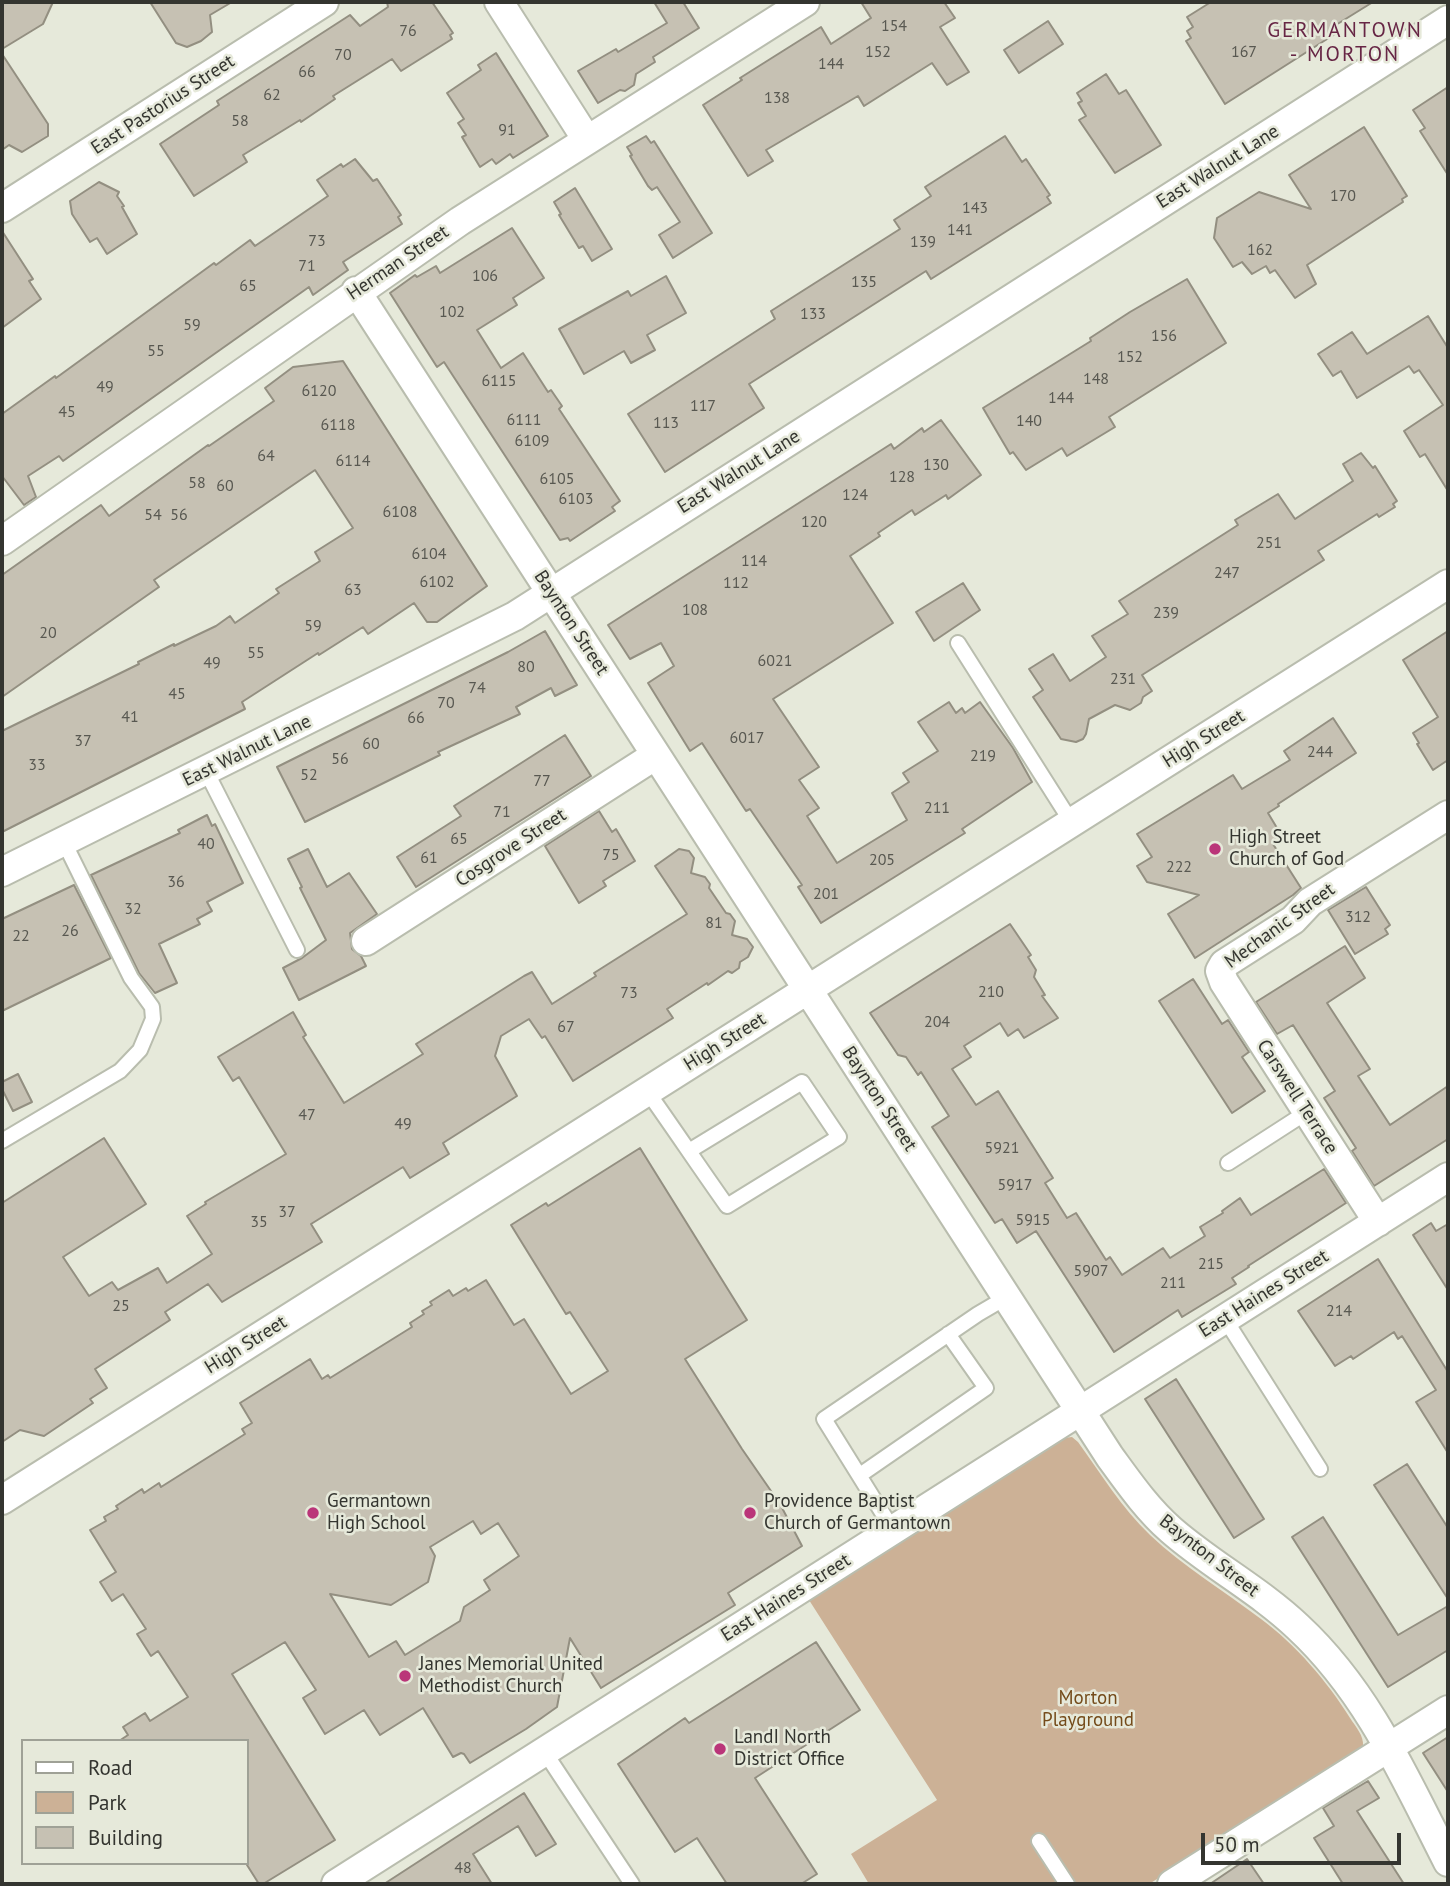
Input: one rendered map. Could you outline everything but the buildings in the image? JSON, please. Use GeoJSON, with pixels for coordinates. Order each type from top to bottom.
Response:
{"type":"FeatureCollection","features":[{"type":"Feature","properties":{"kind":"street","name":"East Pastorius Street"},"geometry":{"type":"LineString","coordinates":[[2,208],[324,2]]}},
{"type":"Feature","properties":{"kind":"street"},"geometry":{"type":"LineString","coordinates":[[499,2],[587,140]]}},
{"type":"Feature","properties":{"kind":"street","name":"Herman Street"},"geometry":{"type":"LineString","coordinates":[[2,541],[356,291],[460,221],[805,2]]}},
{"type":"Feature","properties":{"kind":"street","name":"East Walnut Lane"},"geometry":{"type":"LineString","coordinates":[[2,872],[487,631],[1448,20]]}},
{"type":"Feature","properties":{"kind":"street","name":"Baynton Street"},"geometry":{"type":"LineString","coordinates":[[356,291],[1110,1457],[1147,1507],[1194,1548],[1269,1602],[1326,1656],[1356,1693],[1389,1747],[1448,1862]]}},
{"type":"Feature","properties":{"kind":"street","name":"High Street"},"geometry":{"type":"LineString","coordinates":[[2,1500],[1448,584]]}},
{"type":"Feature","properties":{"kind":"street","name":"Cosgrove Street"},"geometry":{"type":"LineString","coordinates":[[366,940],[656,755]]}},
{"type":"Feature","properties":{"kind":"street","name":"Mechanic Street"},"geometry":{"type":"LineString","coordinates":[[1220,971],[1224,964],[1293,920],[1310,902],[1448,815]]}},
{"type":"Feature","properties":{"kind":"street","name":"Carswell Terrace"},"geometry":{"type":"LineString","coordinates":[[1220,971],[1224,982],[1378,1222]]}},
{"type":"Feature","properties":{"kind":"street","name":"East Haines Street"},"geometry":{"type":"LineString","coordinates":[[336,1884],[1448,1177]]}},
{"type":"Feature","properties":{"kind":"street"},"geometry":{"type":"LineString","coordinates":[[1172,1884],[1448,1710]]}},
{"type":"Feature","properties":{"kind":"lane"},"geometry":{"type":"LineString","coordinates":[[958,643],[1072,822]]}},
{"type":"Feature","properties":{"kind":"lane"},"geometry":{"type":"LineString","coordinates":[[206,771],[297,950]]}},
{"type":"Feature","properties":{"kind":"lane"},"geometry":{"type":"LineString","coordinates":[[2,1141],[120,1071],[140,1050],[153,1019],[152,1007],[131,978],[64,842]]}},
{"type":"Feature","properties":{"kind":"lane"},"geometry":{"type":"LineString","coordinates":[[647,1091],[727,1206],[839,1137],[802,1082],[689,1151]]}},
{"type":"Feature","properties":{"kind":"lane"},"geometry":{"type":"LineString","coordinates":[[1228,1163],[1307,1112]]}},
{"type":"Feature","properties":{"kind":"lane"},"geometry":{"type":"LineString","coordinates":[[893,1530],[824,1419],[1007,1297]]}},
{"type":"Feature","properties":{"kind":"lane"},"geometry":{"type":"LineString","coordinates":[[1225,1319],[1320,1469]]}},
{"type":"Feature","properties":{"kind":"lane"},"geometry":{"type":"LineString","coordinates":[[860,1475],[986,1388],[948,1334]]}},
{"type":"Feature","properties":{"kind":"lane"},"geometry":{"type":"LineString","coordinates":[[544,1751],[632,1884]]}},
{"type":"Feature","properties":{"kind":"lane"},"geometry":{"type":"LineString","coordinates":[[1039,1841],[1067,1884]]}},
{"type":"Feature","properties":{"kind":"green space","name":"Morton Playground"},"geometry":{"type":"Polygon","coordinates":[[[1072,1437],[1121,1502],[1150,1535],[1190,1568],[1274,1629],[1298,1652],[1341,1704],[1359,1732],[1363,1746],[1347,1760],[1149,1884],[869,1884],[851,1854],[937,1800],[809,1600],[1064,1438],[1072,1437]]]}},
{"type":"Feature","properties":{"kind":"place","name":"High Street Church of God"},"geometry":{"type":"Point","coordinates":[1215,849]}},
{"type":"Feature","properties":{"kind":"place","name":"Germantown High School"},"geometry":{"type":"Point","coordinates":[313,1513]}},
{"type":"Feature","properties":{"kind":"place","name":"Providence Baptist Church of Germantown"},"geometry":{"type":"Point","coordinates":[750,1513]}},
{"type":"Feature","properties":{"kind":"place","name":"Janes Memorial United Methodist Church"},"geometry":{"type":"Point","coordinates":[405,1676]}},
{"type":"Feature","properties":{"kind":"place","name":"LandI North District Office"},"geometry":{"type":"Point","coordinates":[720,1749]}},
{"type":"Feature","properties":{"kind":"district","name":"GERMANTOWN - MORTON"},"geometry":{"type":"Point","coordinates":[1345,43]}}]}
